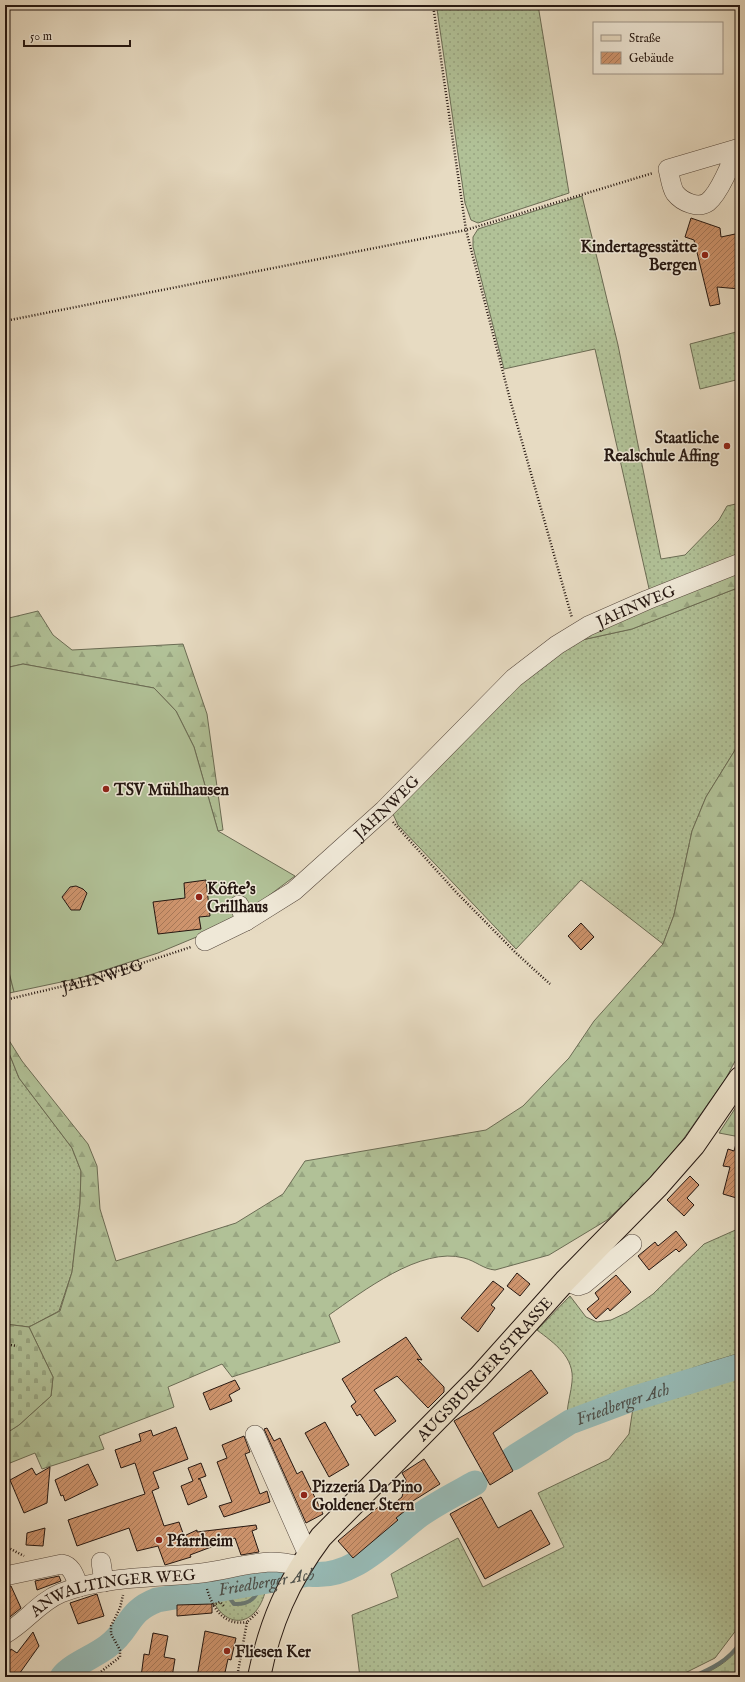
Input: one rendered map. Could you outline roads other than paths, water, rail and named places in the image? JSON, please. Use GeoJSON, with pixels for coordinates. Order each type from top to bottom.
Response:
{"type":"FeatureCollection","features":[{"type":"Feature","properties":{"kind":"main road","name":"AUGSBURGER STRASSE"},"geometry":{"type":"LineString","coordinates":[[259,1677],[274,1620],[287,1591],[302,1564],[336,1522],[479,1376],[566,1281],[658,1186],[694,1145],[740,1078]]}},
{"type":"Feature","properties":{"kind":"street"},"geometry":{"type":"LineString","coordinates":[[738,149],[717,190],[707,203],[697,205],[684,202],[674,192],[668,169],[738,149]]}},
{"type":"Feature","properties":{"kind":"street","name":"JAHNWEG"},"geometry":{"type":"LineString","coordinates":[[205,941],[243,913],[294,891],[384,810],[514,678],[557,645],[578,632],[647,600],[740,563]]}},
{"type":"Feature","properties":{"kind":"street"},"geometry":{"type":"LineString","coordinates":[[566,1281],[578,1286],[584,1284],[632,1244]]}},
{"type":"Feature","properties":{"kind":"street"},"geometry":{"type":"LineString","coordinates":[[255,1435],[302,1564]]}},
{"type":"Feature","properties":{"kind":"street"},"geometry":{"type":"LineString","coordinates":[[101,1562],[104,1582]]}},
{"type":"Feature","properties":{"kind":"street","name":"ANWALTINGER WEG"},"geometry":{"type":"LineString","coordinates":[[5,1634],[25,1620],[33,1610],[47,1601],[60,1593],[79,1587],[104,1582],[203,1573],[272,1562],[302,1564]]}},
{"type":"Feature","properties":{"kind":"street"},"geometry":{"type":"LineString","coordinates":[[5,1576],[62,1564],[68,1565],[72,1570],[79,1587]]}},
{"type":"Feature","properties":{"kind":"waterway","name":"Friedberger Ach"},"geometry":{"type":"LineString","coordinates":[[513,1458],[570,1422],[629,1400],[740,1366]]}},
{"type":"Feature","properties":{"kind":"waterway","name":"Friedberger Ach"},"geometry":{"type":"LineString","coordinates":[[62,1677],[71,1668],[108,1646],[121,1633],[134,1615],[147,1605],[157,1600],[309,1574],[325,1574],[340,1571],[355,1565],[369,1556],[420,1515],[475,1483]]}},
{"type":"Feature","properties":{"kind":"waterway"},"geometry":{"type":"LineString","coordinates":[[223,1589],[234,1604],[240,1604],[253,1599],[264,1582]]}},
{"type":"Feature","properties":{"kind":"waterway"},"geometry":{"type":"LineString","coordinates":[[692,1677],[725,1660],[740,1643]]}},
{"type":"Feature","properties":{"kind":"place","name":"Kindertagesstätte Bergen"},"geometry":{"type":"Point","coordinates":[705,255]}},
{"type":"Feature","properties":{"kind":"place","name":"Staatliche Realschule Affing"},"geometry":{"type":"Point","coordinates":[727,446]}},
{"type":"Feature","properties":{"kind":"place","name":"TSV Mühlhausen"},"geometry":{"type":"Point","coordinates":[106,789]}},
{"type":"Feature","properties":{"kind":"place","name":"Köfte's Grillhaus"},"geometry":{"type":"Point","coordinates":[199,897]}},
{"type":"Feature","properties":{"kind":"place","name":"Pizzeria Da Pino Goldener Stern"},"geometry":{"type":"Point","coordinates":[304,1495]}},
{"type":"Feature","properties":{"kind":"place","name":"Pfarrheim"},"geometry":{"type":"Point","coordinates":[159,1540]}},
{"type":"Feature","properties":{"kind":"place","name":"Fliesen Ker"},"geometry":{"type":"Point","coordinates":[227,1651]}}]}
